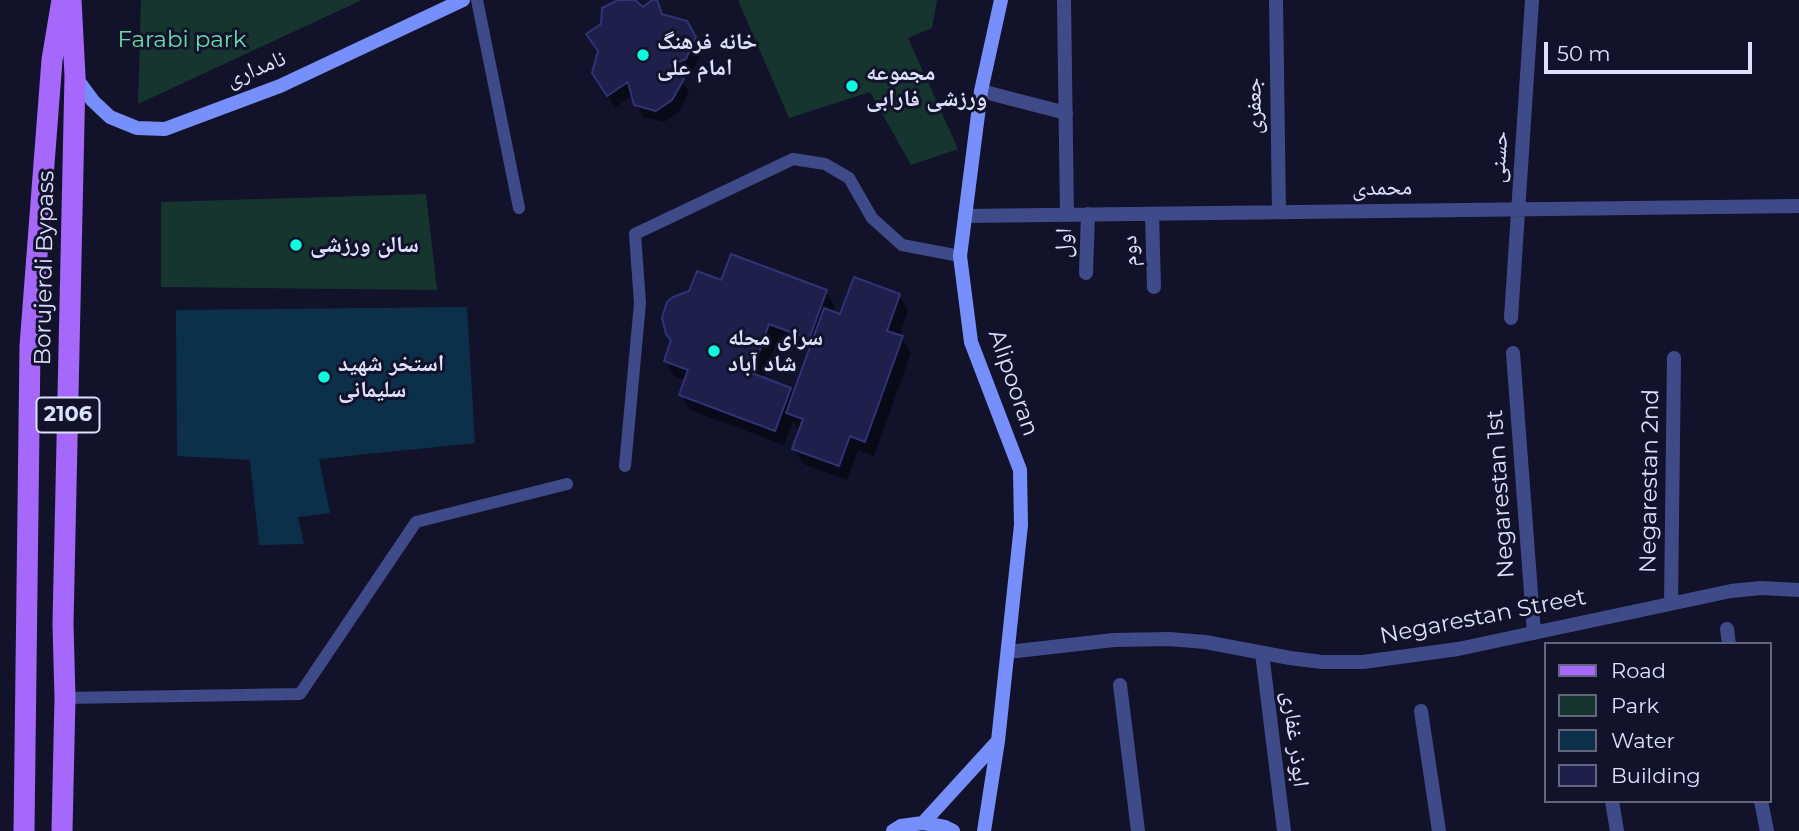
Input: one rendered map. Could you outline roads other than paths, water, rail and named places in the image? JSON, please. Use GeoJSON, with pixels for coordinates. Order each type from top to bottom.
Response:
{"type":"FeatureCollection","features":[{"type":"Feature","properties":{"kind":"main road"},"geometry":{"type":"LineString","coordinates":[[24,831],[30,346],[52,60],[62,0]]}},
{"type":"Feature","properties":{"kind":"main road","name":"Borujerdi Bypass"},"geometry":{"type":"LineString","coordinates":[[62,831],[65,698],[63,624],[75,76],[71,0]]}},
{"type":"Feature","properties":{"kind":"street","name":"نامداری"},"geometry":{"type":"LineString","coordinates":[[75,76],[93,102],[110,117],[137,128],[165,129],[280,86],[463,0]]}},
{"type":"Feature","properties":{"kind":"street","name":"Alipooran"},"geometry":{"type":"LineString","coordinates":[[984,831],[998,741],[1021,525],[1020,470],[971,342],[960,256],[981,91],[1002,0]]}},
{"type":"Feature","properties":{"kind":"street"},"geometry":{"type":"LineString","coordinates":[[1064,0],[1068,215]]}},
{"type":"Feature","properties":{"kind":"street","name":"جعفری"},"geometry":{"type":"LineString","coordinates":[[1276,0],[1279,212]]}},
{"type":"Feature","properties":{"kind":"street","name":"حسنی"},"geometry":{"type":"LineString","coordinates":[[1511,318],[1532,0]]}},
{"type":"Feature","properties":{"kind":"street"},"geometry":{"type":"LineString","coordinates":[[981,91],[1066,113]]}},
{"type":"Feature","properties":{"kind":"street","name":"محمدی"},"geometry":{"type":"LineString","coordinates":[[965,216],[1799,206]]}},
{"type":"Feature","properties":{"kind":"street","name":"دوم"},"geometry":{"type":"LineString","coordinates":[[1152,214],[1154,287]]}},
{"type":"Feature","properties":{"kind":"street","name":"اول"},"geometry":{"type":"LineString","coordinates":[[1086,274],[1088,215]]}},
{"type":"Feature","properties":{"kind":"street","name":"Negarestan 1st"},"geometry":{"type":"LineString","coordinates":[[1513,353],[1534,633]]}},
{"type":"Feature","properties":{"kind":"street","name":"Negarestan 2nd"},"geometry":{"type":"LineString","coordinates":[[1671,603],[1674,358]]}},
{"type":"Feature","properties":{"kind":"street","name":"Negarestan Street"},"geometry":{"type":"LineString","coordinates":[[1007,652],[1138,639],[1205,642],[1322,662],[1363,662],[1458,649],[1731,591],[1761,588],[1799,590]]}},
{"type":"Feature","properties":{"kind":"street","name":"ابوذر غفاری"},"geometry":{"type":"LineString","coordinates":[[1262,653],[1284,831]]}},
{"type":"Feature","properties":{"kind":"street"},"geometry":{"type":"LineString","coordinates":[[1120,685],[1138,831]]}},
{"type":"Feature","properties":{"kind":"street"},"geometry":{"type":"LineString","coordinates":[[1421,710],[1439,831]]}},
{"type":"Feature","properties":{"kind":"street"},"geometry":{"type":"LineString","coordinates":[[923,823],[998,741]]}},
{"type":"Feature","properties":{"kind":"street"},"geometry":{"type":"LineString","coordinates":[[1612,803],[1617,831]]}},
{"type":"Feature","properties":{"kind":"street"},"geometry":{"type":"LineString","coordinates":[[1761,803],[1768,831]]}},
{"type":"Feature","properties":{"kind":"street"},"geometry":{"type":"LineString","coordinates":[[892,831],[901,826],[923,823],[953,831]]}},
{"type":"Feature","properties":{"kind":"lane"},"geometry":{"type":"LineString","coordinates":[[477,0],[519,208]]}},
{"type":"Feature","properties":{"kind":"lane"},"geometry":{"type":"LineString","coordinates":[[625,466],[640,303],[635,234],[793,159],[825,164],[849,178],[872,218],[902,245],[960,256]]}},
{"type":"Feature","properties":{"kind":"lane"},"geometry":{"type":"LineString","coordinates":[[65,698],[300,694],[416,522],[567,484]]}},
{"type":"Feature","properties":{"kind":"water","name":"استخر شهید سلیمانی"},"geometry":{"type":"Polygon","coordinates":[[[467,307],[475,443],[319,459],[330,513],[298,517],[304,544],[259,545],[250,460],[177,456],[176,310],[467,307]]]}},
{"type":"Feature","properties":{"kind":"place","name":"خانه فرهنگ امام علی"},"geometry":{"type":"Point","coordinates":[643,55]}},
{"type":"Feature","properties":{"kind":"place","name":"مجموعه ورزشی فارابی"},"geometry":{"type":"Point","coordinates":[852,86]}},
{"type":"Feature","properties":{"kind":"place","name":"سالن ورزشی"},"geometry":{"type":"Point","coordinates":[296,245]}},
{"type":"Feature","properties":{"kind":"place","name":"سرای محله شاد آباد"},"geometry":{"type":"Point","coordinates":[714,351]}},
{"type":"Feature","properties":{"kind":"place","name":"استخر شهید سلیمانی"},"geometry":{"type":"Point","coordinates":[324,377]}},
{"type":"Feature","properties":{"kind":"park label","name":"Farabi park"},"geometry":{"type":"Point","coordinates":[182,40]}}]}
